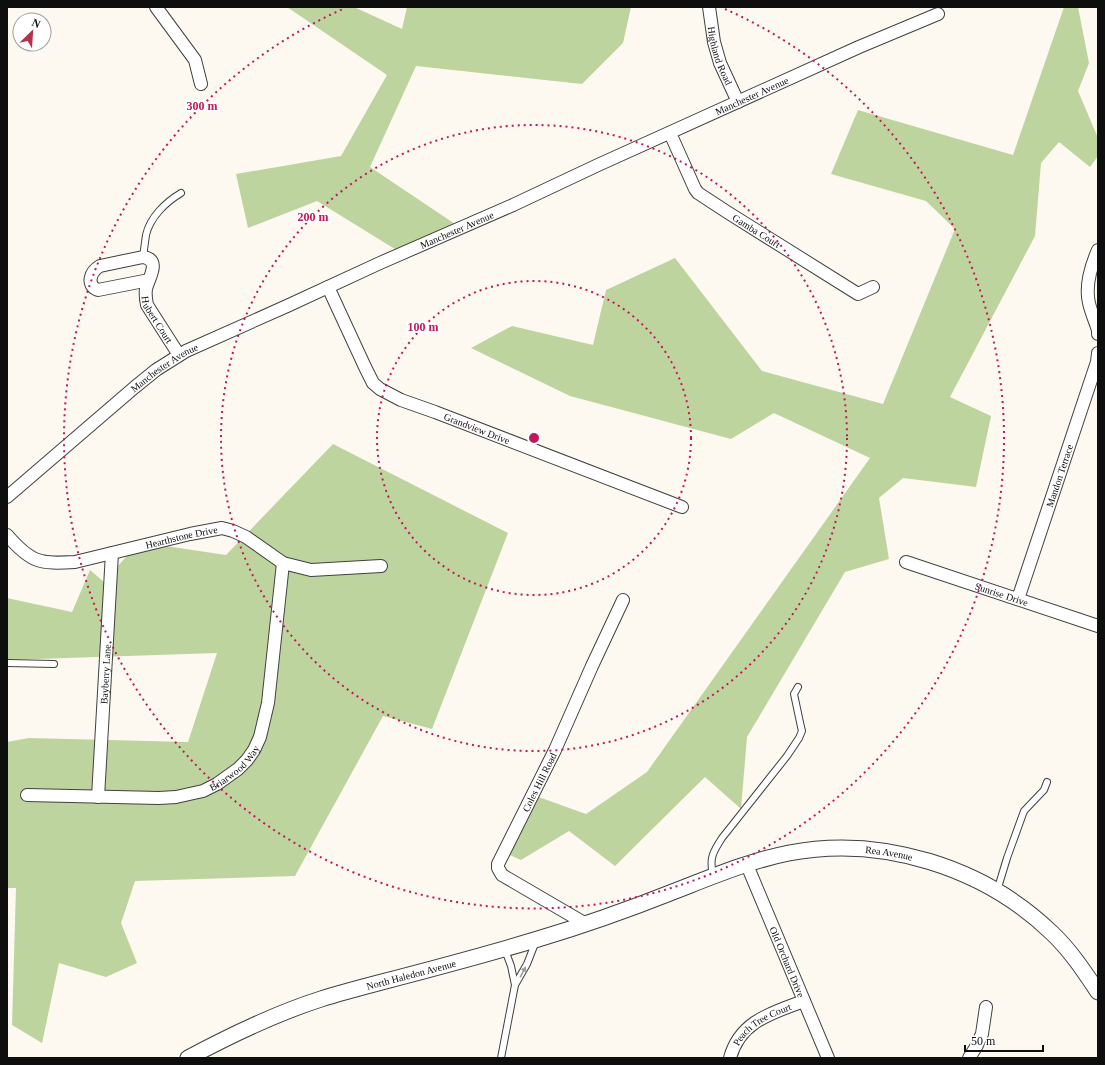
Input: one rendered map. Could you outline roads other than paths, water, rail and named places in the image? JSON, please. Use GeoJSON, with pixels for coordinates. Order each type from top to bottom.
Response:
{"type":"FeatureCollection","features":[{"type":"Feature","properties":{"kind":"street"},"geometry":{"type":"LineString","coordinates":[[156,7],[194,60],[200,84]]}},
{"type":"Feature","properties":{"kind":"street","name":"Highland Road"},"geometry":{"type":"LineString","coordinates":[[708,7],[714,42],[720,63],[738,102]]}},
{"type":"Feature","properties":{"kind":"street","name":"Manchester Avenue"},"geometry":{"type":"LineString","coordinates":[[7,497],[135,387],[156,370],[179,355],[859,47],[938,14]]}},
{"type":"Feature","properties":{"kind":"street","name":"Gamba Court"},"geometry":{"type":"LineString","coordinates":[[670,133],[698,193],[858,294],[873,287]]}},
{"type":"Feature","properties":{"kind":"street"},"geometry":{"type":"LineString","coordinates":[[1098,250],[1089,280],[1088,290],[1089,302],[1098,334]]}},
{"type":"Feature","properties":{"kind":"street","name":"Hubert Court"},"geometry":{"type":"LineString","coordinates":[[149,280],[98,290],[91,284],[90,279],[92,273],[100,266],[147,257],[152,262],[153,268],[152,275],[146,289],[147,305],[179,355]]}},
{"type":"Feature","properties":{"kind":"street","name":"Grandview Drive"},"geometry":{"type":"LineString","coordinates":[[328,287],[373,383],[380,389],[401,400],[682,507]]}},
{"type":"Feature","properties":{"kind":"street","name":"Mandon Terrace"},"geometry":{"type":"LineString","coordinates":[[1018,599],[1097,362],[1098,353]]}},
{"type":"Feature","properties":{"kind":"street","name":"Hearthstone Drive"},"geometry":{"type":"LineString","coordinates":[[7,535],[27,555],[36,560],[45,562],[76,562],[112,552],[222,528],[246,537],[283,563],[311,570],[381,566]]}},
{"type":"Feature","properties":{"kind":"street","name":"Bayberry Lane"},"geometry":{"type":"LineString","coordinates":[[98,796],[112,552]]}},
{"type":"Feature","properties":{"kind":"street","name":"Sunrise Drive"},"geometry":{"type":"LineString","coordinates":[[906,562],[1098,626]]}},
{"type":"Feature","properties":{"kind":"street","name":"Briarwood Way"},"geometry":{"type":"LineString","coordinates":[[27,795],[176,797],[203,791],[217,784],[238,769],[254,750],[260,736],[267,708],[283,563]]}},
{"type":"Feature","properties":{"kind":"street","name":"Coles Hill Road"},"geometry":{"type":"LineString","coordinates":[[586,924],[502,875],[498,868],[498,864],[555,750],[623,600]]}},
{"type":"Feature","properties":{"kind":"street","name":"Rea Avenue"},"geometry":{"type":"LineString","coordinates":[[639,905],[747,865],[788,853],[820,849],[848,848],[891,852],[912,856],[962,873],[997,891],[1018,905],[1052,933],[1097,985]]}},
{"type":"Feature","properties":{"kind":"street","name":"Old Orchard Drive"},"geometry":{"type":"LineString","coordinates":[[747,865],[828,1058]]}},
{"type":"Feature","properties":{"kind":"street","name":"North Haledon Avenue"},"geometry":{"type":"LineString","coordinates":[[193,1057],[240,1031],[276,1015],[321,999],[536,940],[639,905]]}},
{"type":"Feature","properties":{"kind":"street","name":"Peach Tree Court"},"geometry":{"type":"LineString","coordinates":[[730,1058],[737,1041],[744,1031],[753,1023],[763,1017],[804,1001]]}},
{"type":"Feature","properties":{"kind":"street"},"geometry":{"type":"LineString","coordinates":[[969,1058],[982,1034],[986,1007]]}},
{"type":"Feature","properties":{"kind":"lane"},"geometry":{"type":"LineString","coordinates":[[143,257],[146,235],[154,218],[162,208],[181,193]]}},
{"type":"Feature","properties":{"kind":"lane"},"geometry":{"type":"LineString","coordinates":[[7,663],[54,664]]}},
{"type":"Feature","properties":{"kind":"lane"},"geometry":{"type":"LineString","coordinates":[[713,877],[710,866],[713,853],[722,838],[787,756],[800,735],[801,727],[794,694],[798,687]]}},
{"type":"Feature","properties":{"kind":"lane"},"geometry":{"type":"LineString","coordinates":[[997,891],[1024,811],[1044,790],[1048,782]]}},
{"type":"Feature","properties":{"kind":"lane"},"geometry":{"type":"LineString","coordinates":[[501,1058],[515,985],[527,964],[536,940]]}},
{"type":"Feature","properties":{"kind":"lane"},"geometry":{"type":"LineString","coordinates":[[504,949],[512,966],[515,985]]}}]}
